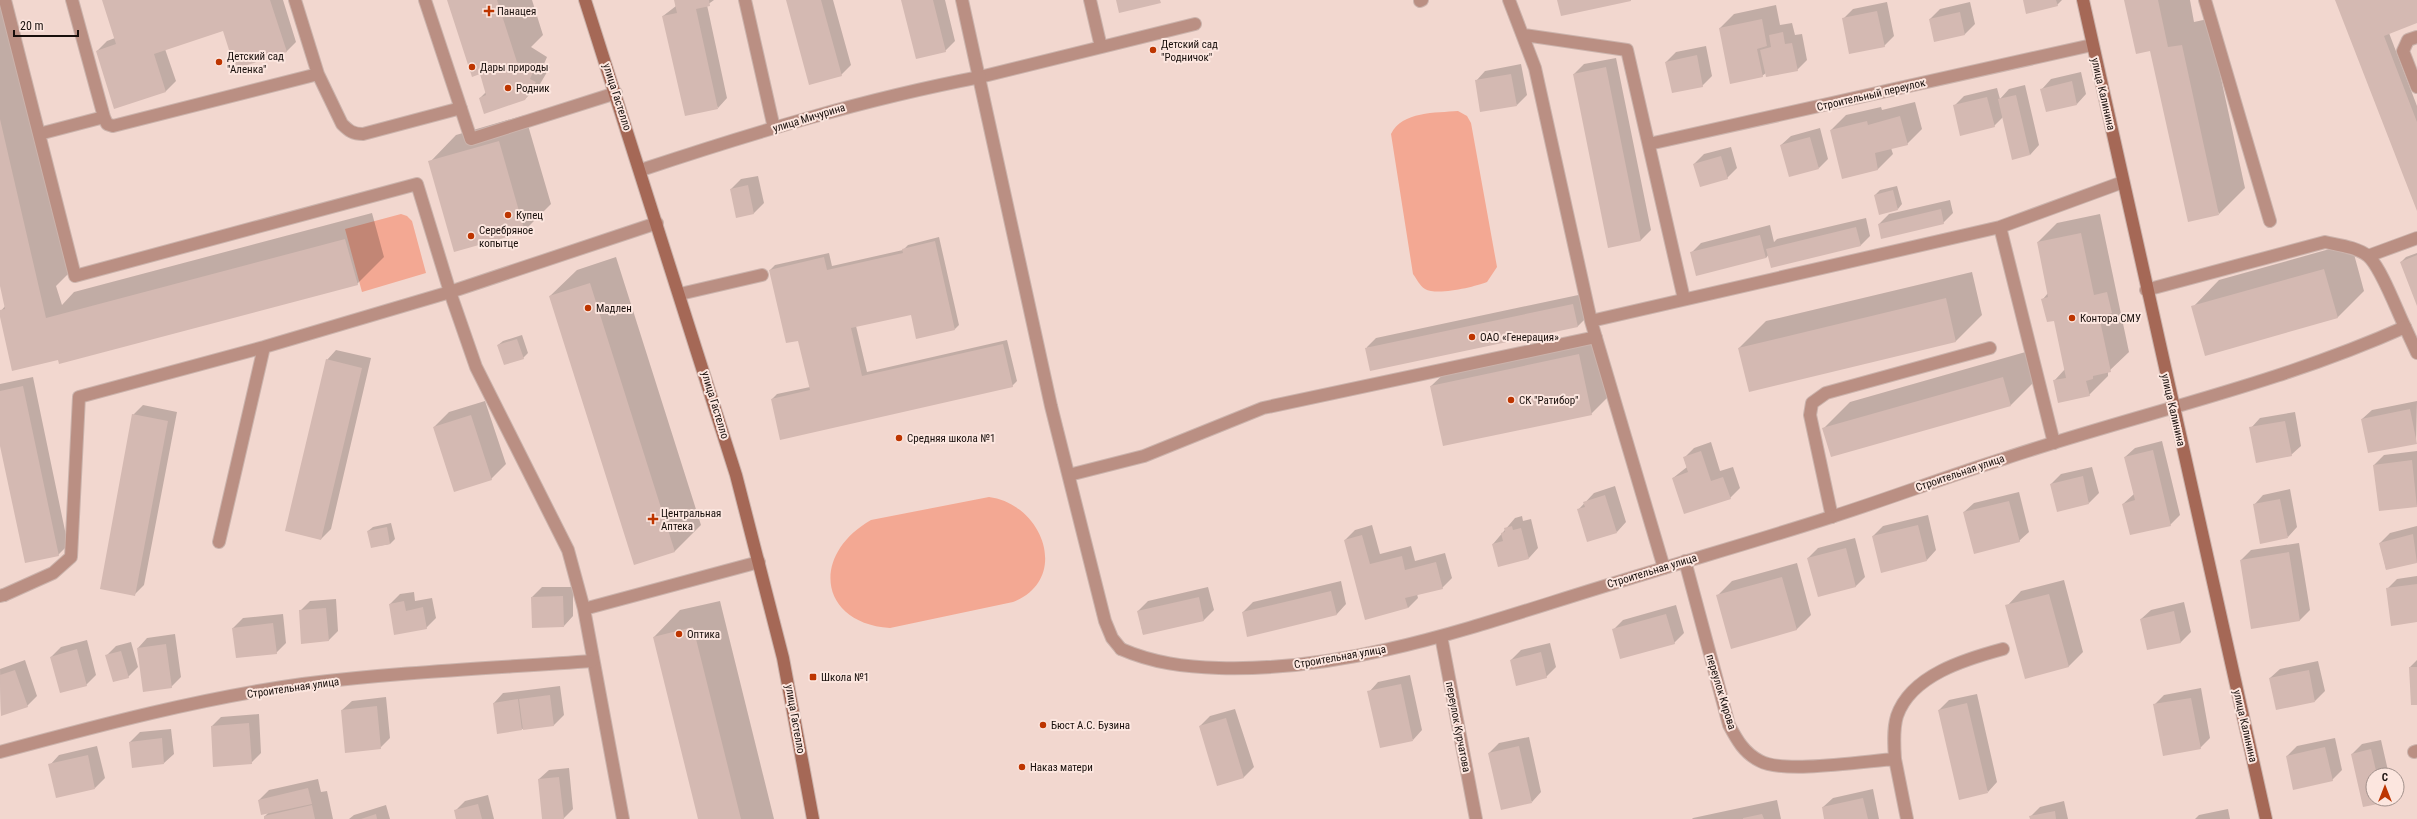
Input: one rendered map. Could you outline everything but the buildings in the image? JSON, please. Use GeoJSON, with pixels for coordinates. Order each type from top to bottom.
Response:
{"type":"FeatureCollection","features":[{"type":"Feature","properties":{"kind":"main road","name":"улица Гастелло"},"geometry":{"type":"LineString","coordinates":[[585,0],[641,170],[736,475],[784,658],[813,819]]}},
{"type":"Feature","properties":{"kind":"main road","name":"улица Калинина"},"geometry":{"type":"LineString","coordinates":[[2083,0],[2146,290],[2266,819]]}},
{"type":"Feature","properties":{"kind":"street"},"geometry":{"type":"LineString","coordinates":[[5,0],[75,276],[417,184],[450,292],[476,367],[568,550],[584,609],[592,661],[622,819]]}},
{"type":"Feature","properties":{"kind":"street"},"geometry":{"type":"LineString","coordinates":[[72,0],[104,117],[107,124],[113,126],[318,74]]}},
{"type":"Feature","properties":{"kind":"street"},"geometry":{"type":"LineString","coordinates":[[295,0],[318,74],[342,124],[354,134],[363,134],[461,108]]}},
{"type":"Feature","properties":{"kind":"street"},"geometry":{"type":"LineString","coordinates":[[425,0],[471,139],[616,93]]}},
{"type":"Feature","properties":{"kind":"street"},"geometry":{"type":"LineString","coordinates":[[744,0],[774,128]]}},
{"type":"Feature","properties":{"kind":"street"},"geometry":{"type":"LineString","coordinates":[[962,0],[1068,475],[1144,456],[1263,408],[1596,337]]}},
{"type":"Feature","properties":{"kind":"street"},"geometry":{"type":"LineString","coordinates":[[1090,0],[1101,47]]}},
{"type":"Feature","properties":{"kind":"street"},"geometry":{"type":"LineString","coordinates":[[1509,0],[1524,35],[1535,68],[1591,321],[1664,568]]}},
{"type":"Feature","properties":{"kind":"street"},"geometry":{"type":"LineString","coordinates":[[2205,0],[2270,221]]}},
{"type":"Feature","properties":{"kind":"street","name":"улица Мичурина"},"geometry":{"type":"LineString","coordinates":[[641,170],[774,128],[899,93],[980,77],[1194,24]]}},
{"type":"Feature","properties":{"kind":"street"},"geometry":{"type":"LineString","coordinates":[[1524,35],[1627,50],[1684,299]]}},
{"type":"Feature","properties":{"kind":"street"},"geometry":{"type":"LineString","coordinates":[[2417,37],[2408,40],[2403,51],[2417,87]]}},
{"type":"Feature","properties":{"kind":"street","name":"Строительный переулок"},"geometry":{"type":"LineString","coordinates":[[1649,144],[2092,45]]}},
{"type":"Feature","properties":{"kind":"street"},"geometry":{"type":"LineString","coordinates":[[39,134],[104,117]]}},
{"type":"Feature","properties":{"kind":"street"},"geometry":{"type":"LineString","coordinates":[[1591,321],[2000,226],[2123,182]]}},
{"type":"Feature","properties":{"kind":"street"},"geometry":{"type":"LineString","coordinates":[[2,596],[53,573],[71,557],[79,397],[264,347],[450,292],[657,223]]}},
{"type":"Feature","properties":{"kind":"street"},"geometry":{"type":"LineString","coordinates":[[2000,226],[2054,443]]}},
{"type":"Feature","properties":{"kind":"street"},"geometry":{"type":"LineString","coordinates":[[2368,256],[2417,238]]}},
{"type":"Feature","properties":{"kind":"street"},"geometry":{"type":"LineString","coordinates":[[2146,290],[2325,242],[2345,246],[2368,256],[2379,272],[2417,353]]}},
{"type":"Feature","properties":{"kind":"street"},"geometry":{"type":"LineString","coordinates":[[680,294],[762,275]]}},
{"type":"Feature","properties":{"kind":"street","name":"Строительная улица"},"geometry":{"type":"LineString","coordinates":[[1068,475],[1105,621],[1112,638],[1121,649],[1143,659],[1187,667],[1252,669],[1299,665],[1362,656],[1441,636],[1832,517],[2054,443],[2328,360],[2405,327]]}},
{"type":"Feature","properties":{"kind":"street"},"geometry":{"type":"LineString","coordinates":[[219,542],[264,347]]}},
{"type":"Feature","properties":{"kind":"street"},"geometry":{"type":"LineString","coordinates":[[1832,517],[1810,415],[1812,403],[1826,394],[1990,348]]}},
{"type":"Feature","properties":{"kind":"street","name":"переулок Кирова"},"geometry":{"type":"LineString","coordinates":[[1685,561],[1729,725],[1740,746],[1761,762],[1783,767],[1895,759]]}},
{"type":"Feature","properties":{"kind":"street"},"geometry":{"type":"LineString","coordinates":[[584,609],[759,562]]}},
{"type":"Feature","properties":{"kind":"street","name":"переулок Курчатова"},"geometry":{"type":"LineString","coordinates":[[1441,636],[1476,819]]}},
{"type":"Feature","properties":{"kind":"street"},"geometry":{"type":"LineString","coordinates":[[1907,819],[1895,759],[1894,736],[1897,716],[1910,694],[1928,679],[1951,668],[2003,649]]}},
{"type":"Feature","properties":{"kind":"street","name":"Строительная улица"},"geometry":{"type":"LineString","coordinates":[[0,752],[197,703],[304,684],[420,673],[592,661]]}},
{"type":"Feature","properties":{"kind":"shaded area"},"geometry":{"type":"Polygon","coordinates":[[[1458,111],[1467,116],[1471,123],[1497,267],[1487,282],[1456,290],[1438,292],[1425,289],[1413,274],[1391,134],[1396,126],[1411,117],[1430,113],[1458,111]]]}},
{"type":"Feature","properties":{"kind":"shaded area"},"geometry":{"type":"Polygon","coordinates":[[[401,214],[407,216],[412,221],[426,273],[362,292],[345,229],[401,214]]]}},
{"type":"Feature","properties":{"kind":"shaded area"},"geometry":{"type":"Polygon","coordinates":[[[989,497],[1008,503],[1024,513],[1036,527],[1043,544],[1045,561],[1041,577],[1031,591],[1013,602],[890,628],[866,623],[848,614],[837,601],[831,585],[831,568],[838,551],[851,534],[871,520],[989,497]]]}},
{"type":"Feature","properties":{"kind":"place","name":"Панацея"},"geometry":{"type":"Point","coordinates":[489,11]}},
{"type":"Feature","properties":{"kind":"place","name":"Детский сад \"Родничок\""},"geometry":{"type":"Point","coordinates":[1153,50]}},
{"type":"Feature","properties":{"kind":"place","name":"Детский сад \"Аленка\""},"geometry":{"type":"Point","coordinates":[219,62]}},
{"type":"Feature","properties":{"kind":"place","name":"Дары природы"},"geometry":{"type":"Point","coordinates":[472,67]}},
{"type":"Feature","properties":{"kind":"place","name":"Родник"},"geometry":{"type":"Point","coordinates":[508,88]}},
{"type":"Feature","properties":{"kind":"place","name":"Купец"},"geometry":{"type":"Point","coordinates":[508,215]}},
{"type":"Feature","properties":{"kind":"place","name":"Серебряное копытце"},"geometry":{"type":"Point","coordinates":[471,236]}},
{"type":"Feature","properties":{"kind":"place","name":"Мадлен"},"geometry":{"type":"Point","coordinates":[588,308]}},
{"type":"Feature","properties":{"kind":"place","name":"Контора СМУ"},"geometry":{"type":"Point","coordinates":[2072,318]}},
{"type":"Feature","properties":{"kind":"place","name":"ОАО «Генерация»"},"geometry":{"type":"Point","coordinates":[1472,337]}},
{"type":"Feature","properties":{"kind":"place","name":"СК \"Ратибор\""},"geometry":{"type":"Point","coordinates":[1511,400]}},
{"type":"Feature","properties":{"kind":"place","name":"Средняя школа №1"},"geometry":{"type":"Point","coordinates":[899,438]}},
{"type":"Feature","properties":{"kind":"place","name":"Центральная Аптека"},"geometry":{"type":"Point","coordinates":[653,519]}},
{"type":"Feature","properties":{"kind":"place","name":"Оптика"},"geometry":{"type":"Point","coordinates":[679,634]}},
{"type":"Feature","properties":{"kind":"place","name":"Школа №1"},"geometry":{"type":"Point","coordinates":[813,677]}},
{"type":"Feature","properties":{"kind":"place","name":"Бюст А.С. Бузина"},"geometry":{"type":"Point","coordinates":[1043,725]}},
{"type":"Feature","properties":{"kind":"place","name":"Наказ матери"},"geometry":{"type":"Point","coordinates":[1022,767]}}]}
